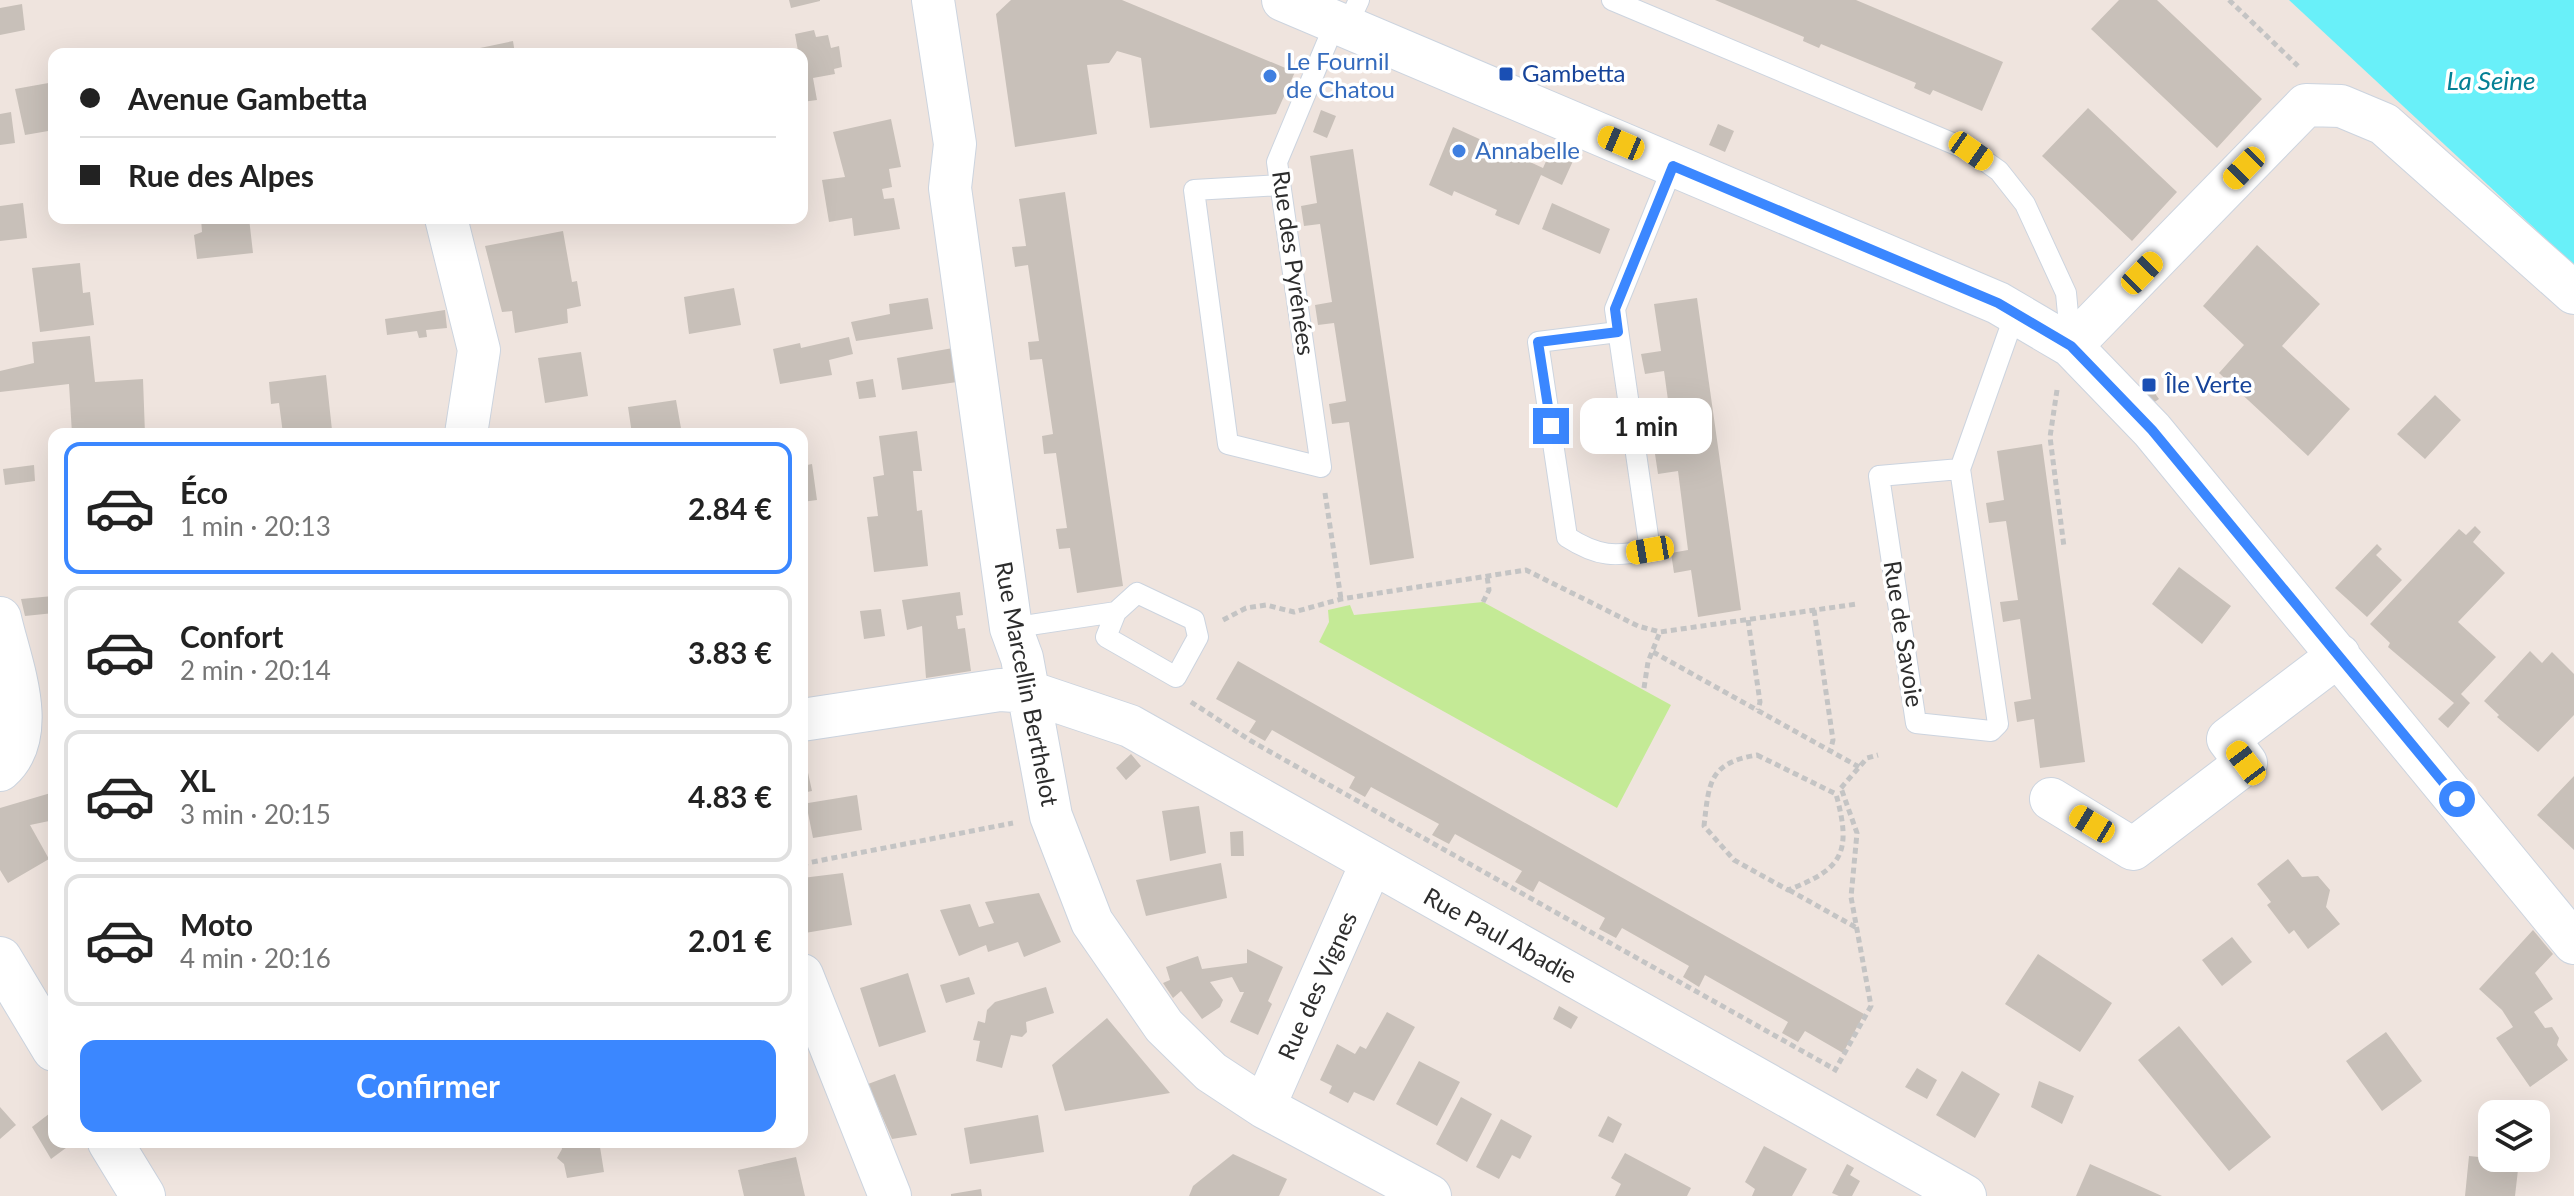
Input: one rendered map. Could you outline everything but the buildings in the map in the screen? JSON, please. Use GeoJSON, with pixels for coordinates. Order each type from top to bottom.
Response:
{"type":"FeatureCollection","features":[{"type":"Feature","properties":{"kind":"street","name":"Rue Marcellin Berthelot"},"geometry":{"type":"LineString","coordinates":[[933,0],[955,144],[950,188],[1011,628],[1022,658],[1051,816],[1092,922],[1164,1026],[1211,1072],[1264,1107],[1430,1196]]}},
{"type":"Feature","properties":{"kind":"street"},"geometry":{"type":"LineString","coordinates":[[1283,0],[1348,16],[1673,166],[1998,303],[2071,346],[2152,430],[2574,943]]}},
{"type":"Feature","properties":{"kind":"street"},"geometry":{"type":"LineString","coordinates":[[2071,346],[2306,105],[2341,106],[2384,124],[2574,293]]}},
{"type":"Feature","properties":{"kind":"street"},"geometry":{"type":"LineString","coordinates":[[448,224],[479,350],[467,428]]}},
{"type":"Feature","properties":{"kind":"street"},"geometry":{"type":"LineString","coordinates":[[0,618],[20,707],[20,739],[10,762],[0,770]]}},
{"type":"Feature","properties":{"kind":"street"},"geometry":{"type":"LineString","coordinates":[[2051,799],[2133,849],[2246,763],[2228,739],[2339,655]]}},
{"type":"Feature","properties":{"kind":"street","name":"Rue Paul Abadie"},"geometry":{"type":"LineString","coordinates":[[808,719],[1000,690],[1029,692],[1130,726],[1965,1196]]}},
{"type":"Feature","properties":{"kind":"street","name":"Rue des Vignes"},"geometry":{"type":"LineString","coordinates":[[1264,1107],[1371,864]]}},
{"type":"Feature","properties":{"kind":"street"},"geometry":{"type":"LineString","coordinates":[[0,959],[48,1039]]}},
{"type":"Feature","properties":{"kind":"street"},"geometry":{"type":"LineString","coordinates":[[808,990],[890,1196]]}},
{"type":"Feature","properties":{"kind":"street"},"geometry":{"type":"LineString","coordinates":[[114,1148],[143,1196]]}},
{"type":"Feature","properties":{"kind":"lane"},"geometry":{"type":"LineString","coordinates":[[1612,0],[1971,151],[1999,171],[2025,204],[2066,293],[2071,346]]}},
{"type":"Feature","properties":{"kind":"lane","name":"Rue des Pyrénées"},"geometry":{"type":"LineString","coordinates":[[1321,467],[1277,162],[1348,16]]}},
{"type":"Feature","properties":{"kind":"lane"},"geometry":{"type":"LineString","coordinates":[[1618,332],[1538,342],[1567,537],[1586,549],[1617,556],[1650,550],[1615,309],[1673,166]]}},
{"type":"Feature","properties":{"kind":"lane"},"geometry":{"type":"LineString","coordinates":[[1280,185],[1194,190],[1228,444],[1321,467]]}},
{"type":"Feature","properties":{"kind":"lane","name":"Rue de Savoie"},"geometry":{"type":"LineString","coordinates":[[1960,469],[1879,476],[1916,723],[1991,731],[1998,724],[1960,469],[2015,314]]}},
{"type":"Feature","properties":{"kind":"lane"},"geometry":{"type":"LineString","coordinates":[[1137,593],[1194,620],[1198,637],[1176,677],[1106,637],[1116,612],[1137,593]]}},
{"type":"Feature","properties":{"kind":"lane"},"geometry":{"type":"LineString","coordinates":[[1011,628],[1116,612]]}},
{"type":"Feature","properties":{"kind":"path"},"geometry":{"type":"LineString","coordinates":[[2229,0],[2341,106]]}},
{"type":"Feature","properties":{"kind":"path"},"geometry":{"type":"LineString","coordinates":[[2064,547],[2050,437],[2060,372],[2071,346]]}},
{"type":"Feature","properties":{"kind":"path"},"geometry":{"type":"LineString","coordinates":[[1321,467],[1341,599]]}},
{"type":"Feature","properties":{"kind":"path"},"geometry":{"type":"LineString","coordinates":[[1195,628],[1230,619],[1246,608],[1266,605],[1294,612],[1341,599],[1526,570],[1638,626],[1660,632],[1857,604]]}},
{"type":"Feature","properties":{"kind":"path"},"geometry":{"type":"LineString","coordinates":[[1483,602],[1489,590],[1487,576]]}},
{"type":"Feature","properties":{"kind":"path"},"geometry":{"type":"LineString","coordinates":[[1814,610],[1833,740],[1830,752]]}},
{"type":"Feature","properties":{"kind":"path"},"geometry":{"type":"LineString","coordinates":[[1748,620],[1760,702],[1758,710]]}},
{"type":"Feature","properties":{"kind":"path"},"geometry":{"type":"LineString","coordinates":[[1644,688],[1660,632]]}},
{"type":"Feature","properties":{"kind":"path"},"geometry":{"type":"LineString","coordinates":[[1653,652],[1859,767]]}},
{"type":"Feature","properties":{"kind":"path"},"geometry":{"type":"LineString","coordinates":[[1176,677],[1185,697],[1251,741],[1836,1070]]}},
{"type":"Feature","properties":{"kind":"path"},"geometry":{"type":"LineString","coordinates":[[1836,794],[1757,755],[1731,759],[1712,777],[1704,826],[1711,839],[1734,860],[1858,929]]}},
{"type":"Feature","properties":{"kind":"path"},"geometry":{"type":"LineString","coordinates":[[1836,794],[1867,758],[1878,755]]}},
{"type":"Feature","properties":{"kind":"path"},"geometry":{"type":"LineString","coordinates":[[1809,1110],[1836,1070],[1871,1006],[1851,879],[1857,833],[1841,788]]}},
{"type":"Feature","properties":{"kind":"path"},"geometry":{"type":"LineString","coordinates":[[1788,890],[1827,874],[1839,855],[1844,834],[1836,794]]}},
{"type":"Feature","properties":{"kind":"path"},"geometry":{"type":"LineString","coordinates":[[808,863],[1051,816]]}},
{"type":"Feature","properties":{"kind":"green space"},"geometry":{"type":"Polygon","coordinates":[[[1483,602],[1671,705],[1617,808],[1319,642],[1329,622],[1328,610],[1350,605],[1354,615],[1483,602]]]}},
{"type":"Feature","properties":{"kind":"water","name":"La Seine"},"geometry":{"type":"Polygon","coordinates":[[[2289,0],[2574,0],[2574,265],[2289,0]]]}},
{"type":"Feature","properties":{"kind":"place","name":"Gambetta"},"geometry":{"type":"Point","coordinates":[1506,74]}},
{"type":"Feature","properties":{"kind":"place","name":"Le Fournil de Chatou"},"geometry":{"type":"Point","coordinates":[1270,76]}},
{"type":"Feature","properties":{"kind":"place","name":"Annabelle"},"geometry":{"type":"Point","coordinates":[1459,151]}},
{"type":"Feature","properties":{"kind":"place","name":"Île Verte"},"geometry":{"type":"Point","coordinates":[2149,385]}},
{"type":"Feature","properties":{"kind":"route"},"geometry":{"type":"LineString","coordinates":[[1551,426],[1538,342],[1618,332],[1615,309],[1673,166],[1998,303],[2071,346],[2152,430],[2457,799]]}}]}
